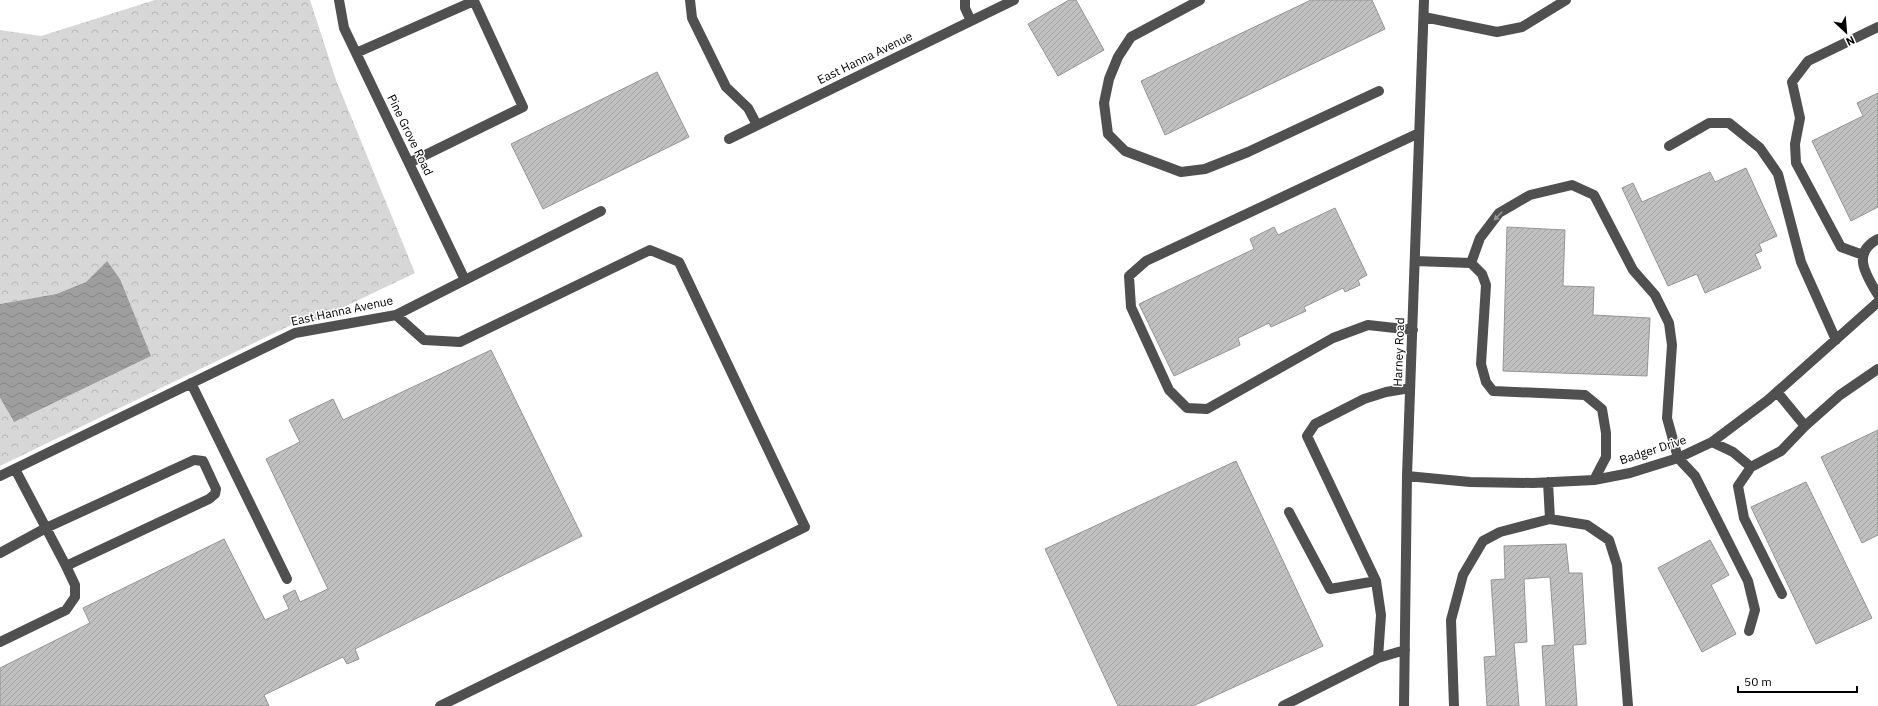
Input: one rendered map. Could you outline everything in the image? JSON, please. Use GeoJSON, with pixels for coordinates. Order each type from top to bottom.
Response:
{"type":"FeatureCollection","features":[{"type":"Feature","properties":{"kind":"street","name":"Pine Grove Road"},"geometry":{"type":"LineString","coordinates":[[339,0],[344,28],[465,280]]}},
{"type":"Feature","properties":{"kind":"street"},"geometry":{"type":"LineString","coordinates":[[690,0],[692,18],[726,87],[744,104],[757,126]]}},
{"type":"Feature","properties":{"kind":"street"},"geometry":{"type":"LineString","coordinates":[[965,0],[965,8],[971,21]]}},
{"type":"Feature","properties":{"kind":"street","name":"East Hanna Avenue"},"geometry":{"type":"LineString","coordinates":[[728,139],[1014,0]]}},
{"type":"Feature","properties":{"kind":"street"},"geometry":{"type":"LineString","coordinates":[[1200,0],[1168,16],[1132,37],[1118,57],[1109,79],[1104,103],[1108,134],[1125,151],[1181,172],[1205,169],[1248,152],[1379,91]]}},
{"type":"Feature","properties":{"kind":"street","name":"Harney Road"},"geometry":{"type":"LineString","coordinates":[[1404,706],[1407,476],[1424,0]]}},
{"type":"Feature","properties":{"kind":"street"},"geometry":{"type":"LineString","coordinates":[[1424,17],[1497,32],[1522,27],[1566,0]]}},
{"type":"Feature","properties":{"kind":"street"},"geometry":{"type":"LineString","coordinates":[[356,53],[474,1],[523,107],[409,163]]}},
{"type":"Feature","properties":{"kind":"street"},"geometry":{"type":"LineString","coordinates":[[1863,255],[1841,247],[1796,163],[1795,144],[1800,118],[1792,82],[1808,61],[1878,27]]}},
{"type":"Feature","properties":{"kind":"street"},"geometry":{"type":"LineString","coordinates":[[1669,146],[1709,123],[1729,123],[1760,148],[1778,174],[1801,262],[1836,340]]}},
{"type":"Feature","properties":{"kind":"street"},"geometry":{"type":"LineString","coordinates":[[1413,330],[1368,325],[1333,338],[1207,409],[1187,408],[1168,390],[1131,307],[1129,276],[1146,261],[1420,133]]}},
{"type":"Feature","properties":{"kind":"street"},"geometry":{"type":"LineString","coordinates":[[1471,263],[1480,238],[1499,213],[1530,195],[1572,185],[1594,195],[1633,270],[1655,295],[1669,323],[1672,345],[1667,418],[1678,458],[1695,476],[1748,581],[1755,610],[1749,631]]}},
{"type":"Feature","properties":{"kind":"street","name":"East Hanna Avenue"},"geometry":{"type":"LineString","coordinates":[[0,476],[295,333],[396,315],[601,211]]}},
{"type":"Feature","properties":{"kind":"street"},"geometry":{"type":"LineString","coordinates":[[1878,239],[1868,244],[1863,255],[1864,273],[1878,295]]}},
{"type":"Feature","properties":{"kind":"street"},"geometry":{"type":"LineString","coordinates":[[396,315],[424,340],[460,342],[650,250],[679,262],[805,527],[440,706]]}},
{"type":"Feature","properties":{"kind":"street"},"geometry":{"type":"LineString","coordinates":[[1415,262],[1471,263],[1482,274],[1486,285],[1481,364],[1486,382],[1493,391],[1585,394],[1602,409],[1606,433],[1606,457],[1594,480]]}},
{"type":"Feature","properties":{"kind":"street","name":"Badger Drive"},"geometry":{"type":"LineString","coordinates":[[1407,476],[1470,482],[1548,482],[1594,480],[1630,473],[1678,458],[1712,442],[1777,392],[1878,302]]}},
{"type":"Feature","properties":{"kind":"street"},"geometry":{"type":"LineString","coordinates":[[1782,594],[1744,518],[1738,486],[1751,467],[1781,450],[1804,426],[1840,395],[1878,369]]}},
{"type":"Feature","properties":{"kind":"street"},"geometry":{"type":"LineString","coordinates":[[191,383],[287,579]]}},
{"type":"Feature","properties":{"kind":"street"},"geometry":{"type":"LineString","coordinates":[[1378,658],[1381,615],[1376,581],[1307,436],[1314,424],[1364,399],[1386,392],[1410,388]]}},
{"type":"Feature","properties":{"kind":"street"},"geometry":{"type":"LineString","coordinates":[[1777,392],[1804,426]]}},
{"type":"Feature","properties":{"kind":"street"},"geometry":{"type":"LineString","coordinates":[[1712,442],[1733,452],[1751,467]]}},
{"type":"Feature","properties":{"kind":"street"},"geometry":{"type":"LineString","coordinates":[[0,552],[46,528],[194,460],[203,461],[216,489],[215,494],[209,499],[66,566]]}},
{"type":"Feature","properties":{"kind":"street"},"geometry":{"type":"LineString","coordinates":[[0,642],[66,610],[75,597],[75,585],[15,469]]}},
{"type":"Feature","properties":{"kind":"street"},"geometry":{"type":"LineString","coordinates":[[1548,482],[1550,519]]}},
{"type":"Feature","properties":{"kind":"street"},"geometry":{"type":"LineString","coordinates":[[1289,512],[1330,589],[1376,581]]}},
{"type":"Feature","properties":{"kind":"street"},"geometry":{"type":"LineString","coordinates":[[1454,706],[1451,620],[1463,575],[1483,541],[1500,532],[1550,519],[1587,525],[1609,540],[1617,565],[1628,706]]}},
{"type":"Feature","properties":{"kind":"street"},"geometry":{"type":"LineString","coordinates":[[1283,706],[1378,658],[1404,650]]}},
{"type":"Feature","properties":{"kind":"green space"},"geometry":{"type":"Polygon","coordinates":[[[155,0],[310,0],[336,80],[415,273],[317,320],[291,325],[0,466],[0,398],[13,421],[107,261],[86,282],[56,294],[0,304],[0,30],[41,36],[155,0]]]}},
{"type":"Feature","properties":{"kind":"water"},"geometry":{"type":"Polygon","coordinates":[[[107,261],[120,279],[151,356],[14,422],[0,398],[0,304],[56,294],[86,282],[107,261]]]}},
{"type":"Feature","properties":{"kind":"building"},"geometry":{"type":"Polygon","coordinates":[[[1069,0],[1076,0],[1104,50],[1058,76],[1028,24],[1069,0]]]}},
{"type":"Feature","properties":{"kind":"building"},"geometry":{"type":"Polygon","coordinates":[[[1311,0],[1372,0],[1385,29],[1165,135],[1141,81],[1311,0]]]}},
{"type":"Feature","properties":{"kind":"building"},"geometry":{"type":"Polygon","coordinates":[[[657,72],[689,137],[543,209],[511,144],[657,72]]]}},
{"type":"Feature","properties":{"kind":"building"},"geometry":{"type":"Polygon","coordinates":[[[1878,93],[1878,207],[1851,221],[1812,141],[1863,116],[1857,103],[1878,93]]]}},
{"type":"Feature","properties":{"kind":"building"},"geometry":{"type":"Polygon","coordinates":[[[1746,168],[1777,236],[1759,244],[1762,251],[1755,254],[1761,268],[1705,293],[1697,274],[1668,286],[1622,188],[1633,183],[1642,202],[1710,172],[1715,182],[1746,168]]]}},
{"type":"Feature","properties":{"kind":"building"},"geometry":{"type":"Polygon","coordinates":[[[1335,208],[1367,275],[1358,280],[1360,285],[1345,292],[1343,288],[1304,307],[1306,311],[1271,327],[1269,323],[1238,338],[1240,345],[1174,376],[1139,304],[1254,249],[1250,239],[1274,227],[1278,235],[1335,208]]]}},
{"type":"Feature","properties":{"kind":"building"},"geometry":{"type":"Polygon","coordinates":[[[1507,227],[1565,230],[1563,286],[1594,287],[1593,315],[1650,318],[1647,376],[1503,371],[1507,227]]]}},
{"type":"Feature","properties":{"kind":"building"},"geometry":{"type":"Polygon","coordinates":[[[491,350],[582,536],[355,649],[359,659],[347,664],[343,657],[264,695],[269,706],[0,706],[0,668],[90,623],[83,608],[224,539],[265,620],[289,609],[283,596],[295,590],[300,602],[328,589],[266,459],[300,442],[289,420],[333,399],[343,420],[491,350]]]}},
{"type":"Feature","properties":{"kind":"building"},"geometry":{"type":"Polygon","coordinates":[[[1878,430],[1878,535],[1862,543],[1821,457],[1878,430]]]}},
{"type":"Feature","properties":{"kind":"building"},"geometry":{"type":"Polygon","coordinates":[[[1236,461],[1323,646],[1193,706],[1118,706],[1045,549],[1236,461]]]}},
{"type":"Feature","properties":{"kind":"building"},"geometry":{"type":"Polygon","coordinates":[[[1806,482],[1872,618],[1816,644],[1751,507],[1806,482]]]}},
{"type":"Feature","properties":{"kind":"building"},"geometry":{"type":"Polygon","coordinates":[[[1710,540],[1729,575],[1711,585],[1736,634],[1702,652],[1658,568],[1710,540]]]}},
{"type":"Feature","properties":{"kind":"building"},"geometry":{"type":"Polygon","coordinates":[[[1566,544],[1569,573],[1582,573],[1586,644],[1573,645],[1577,706],[1546,706],[1542,646],[1555,645],[1550,577],[1524,579],[1527,642],[1514,643],[1519,706],[1487,706],[1484,657],[1496,656],[1491,580],[1505,579],[1504,546],[1566,544]]]}}]}
